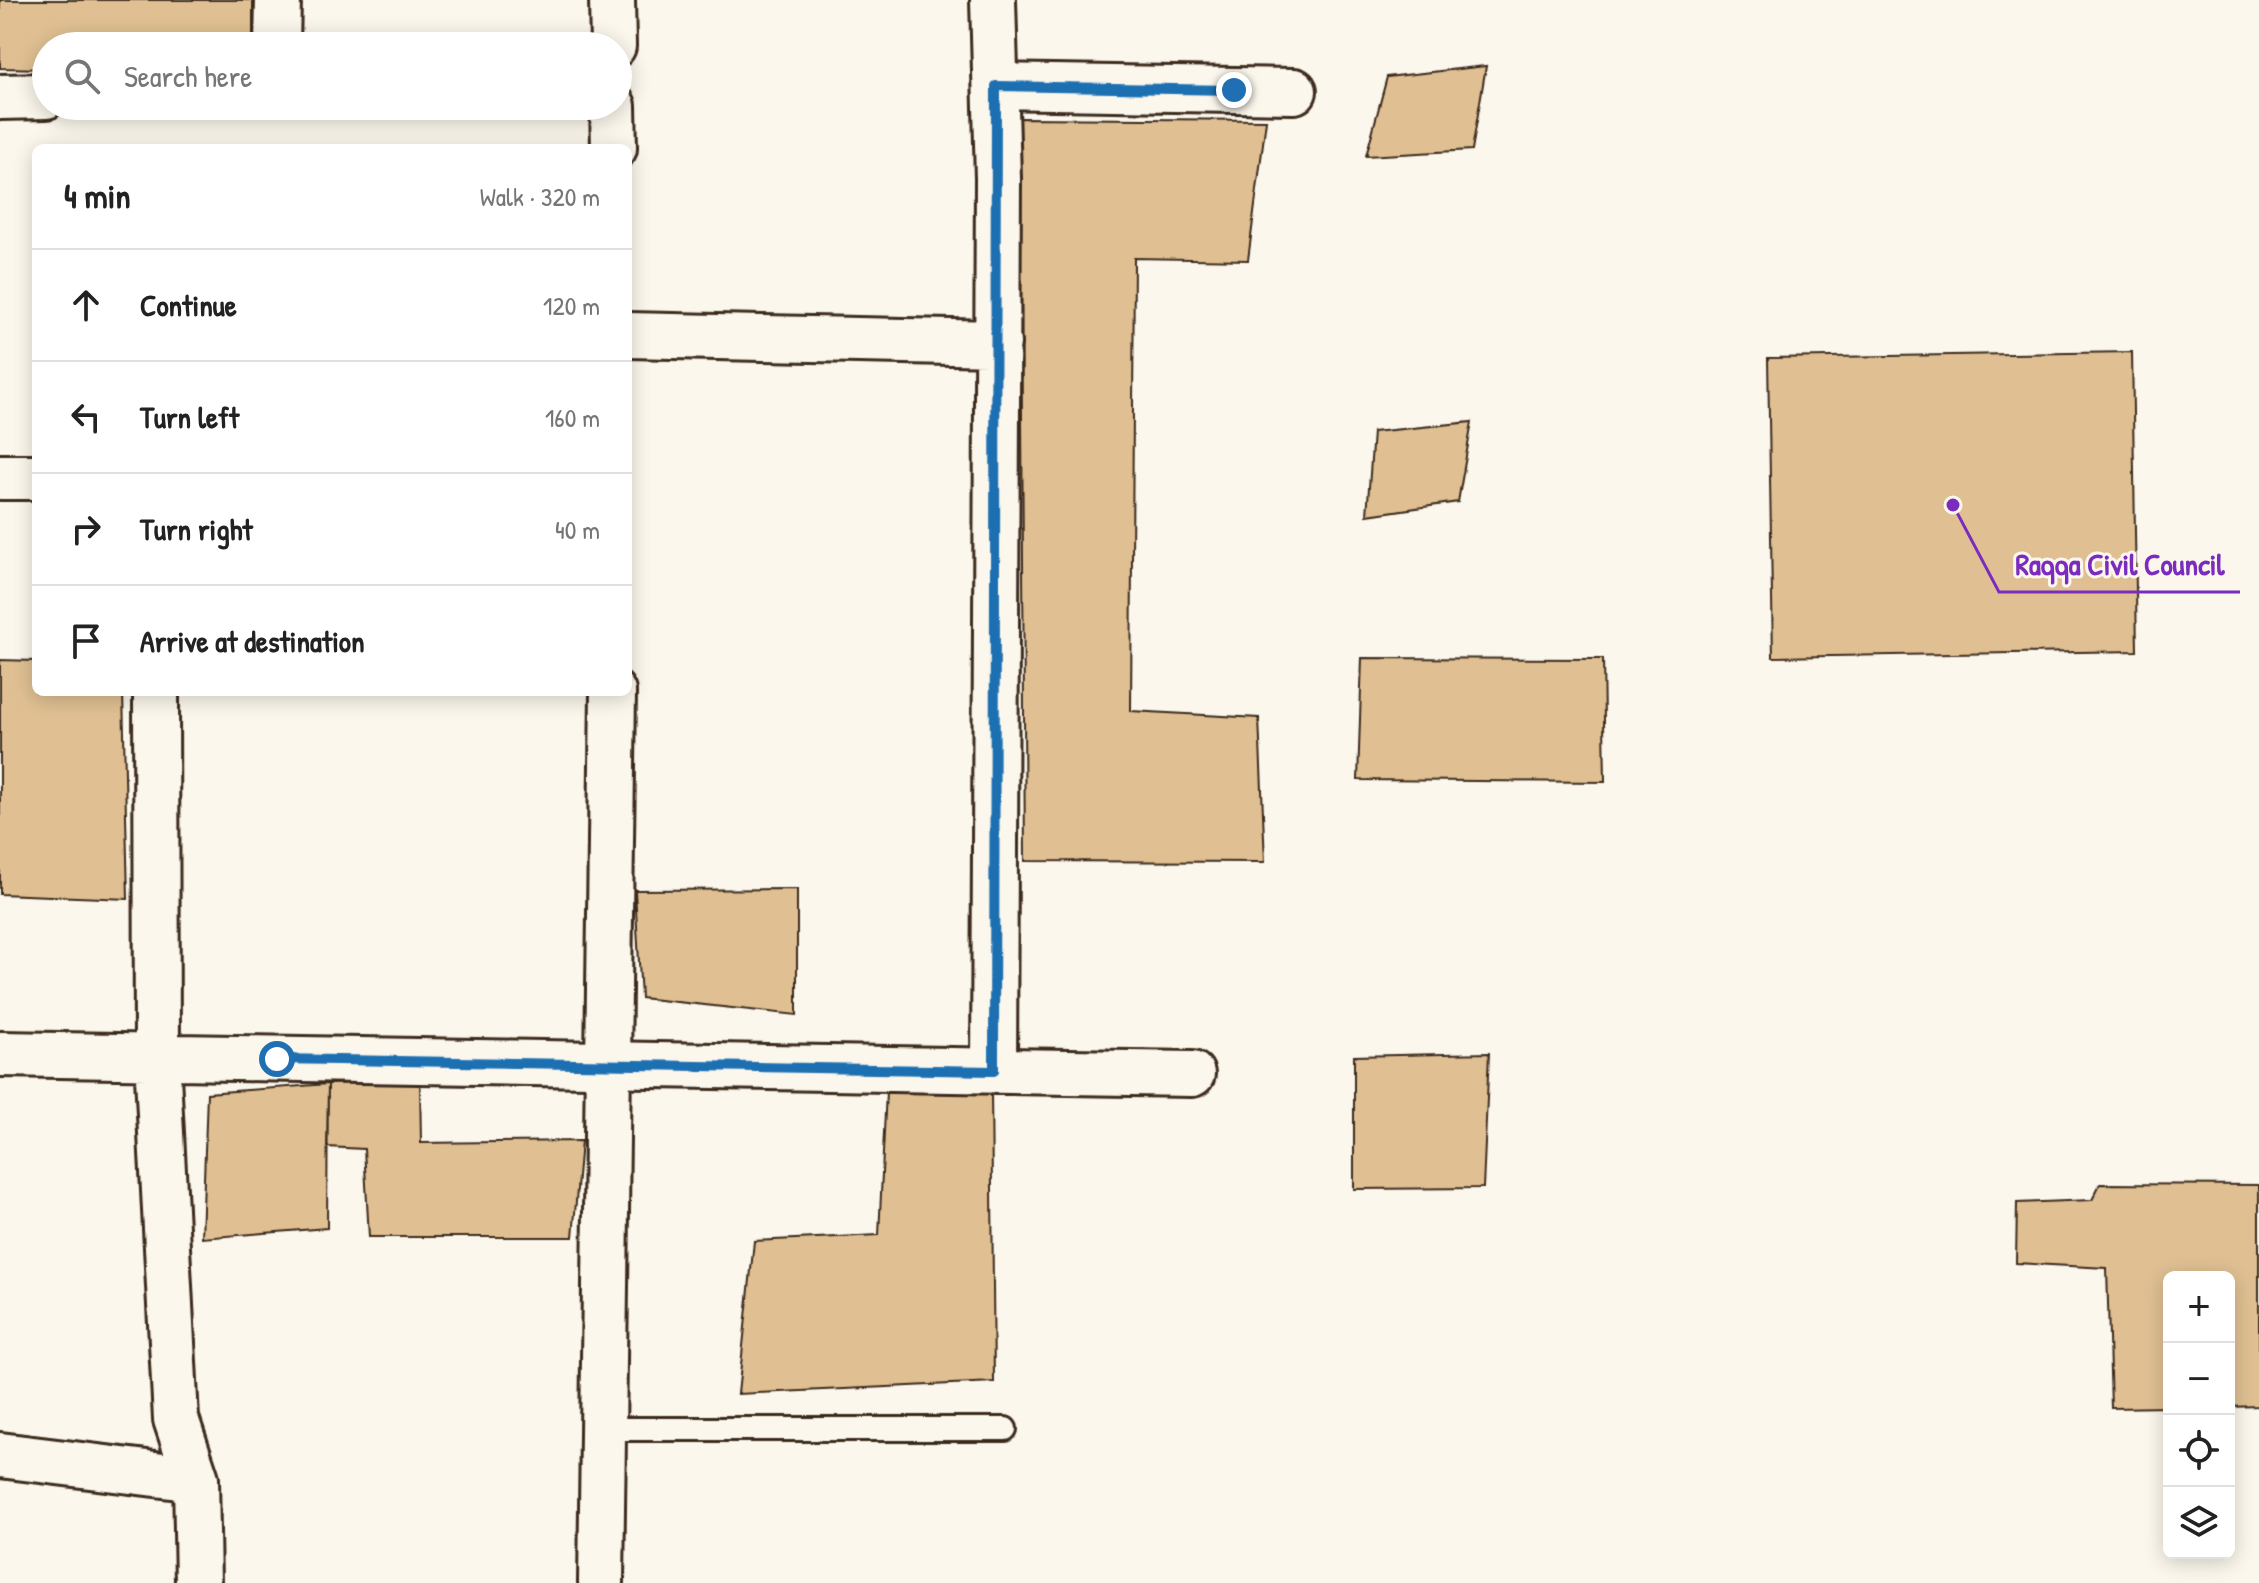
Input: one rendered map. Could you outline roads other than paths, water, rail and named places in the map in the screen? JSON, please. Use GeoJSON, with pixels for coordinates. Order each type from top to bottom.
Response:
{"type":"FeatureCollection","features":[{"type":"Feature","properties":{"kind":"street"},"geometry":{"type":"LineString","coordinates":[[277,32],[278,0]]}},
{"type":"Feature","properties":{"kind":"street"},"geometry":{"type":"LineString","coordinates":[[612,0],[613,32]]}},
{"type":"Feature","properties":{"kind":"street"},"geometry":{"type":"LineString","coordinates":[[993,0],[998,343],[994,1071]]}},
{"type":"Feature","properties":{"kind":"street"},"geometry":{"type":"LineString","coordinates":[[996,86],[1294,91]]}},
{"type":"Feature","properties":{"kind":"street"},"geometry":{"type":"LineString","coordinates":[[0,97],[32,96]]}},
{"type":"Feature","properties":{"kind":"street"},"geometry":{"type":"LineString","coordinates":[[613,120],[614,144]]}},
{"type":"Feature","properties":{"kind":"street"},"geometry":{"type":"LineString","coordinates":[[632,335],[998,343]]}},
{"type":"Feature","properties":{"kind":"street"},"geometry":{"type":"LineString","coordinates":[[0,477],[32,477]]}},
{"type":"Feature","properties":{"kind":"street"},"geometry":{"type":"LineString","coordinates":[[156,696],[157,1057],[176,1419],[196,1479],[198,1583]]}},
{"type":"Feature","properties":{"kind":"street"},"geometry":{"type":"LineString","coordinates":[[601,1583],[613,696]]}},
{"type":"Feature","properties":{"kind":"street"},"geometry":{"type":"LineString","coordinates":[[0,1054],[1192,1074]]}},
{"type":"Feature","properties":{"kind":"street"},"geometry":{"type":"LineString","coordinates":[[0,1455],[196,1479]]}},
{"type":"Feature","properties":{"kind":"lane"},"geometry":{"type":"LineString","coordinates":[[603,1429],[1005,1429]]}},
{"type":"Feature","properties":{"kind":"place","name":"Raqqa Civil Council"},"geometry":{"type":"Point","coordinates":[1953,505]}}]}
